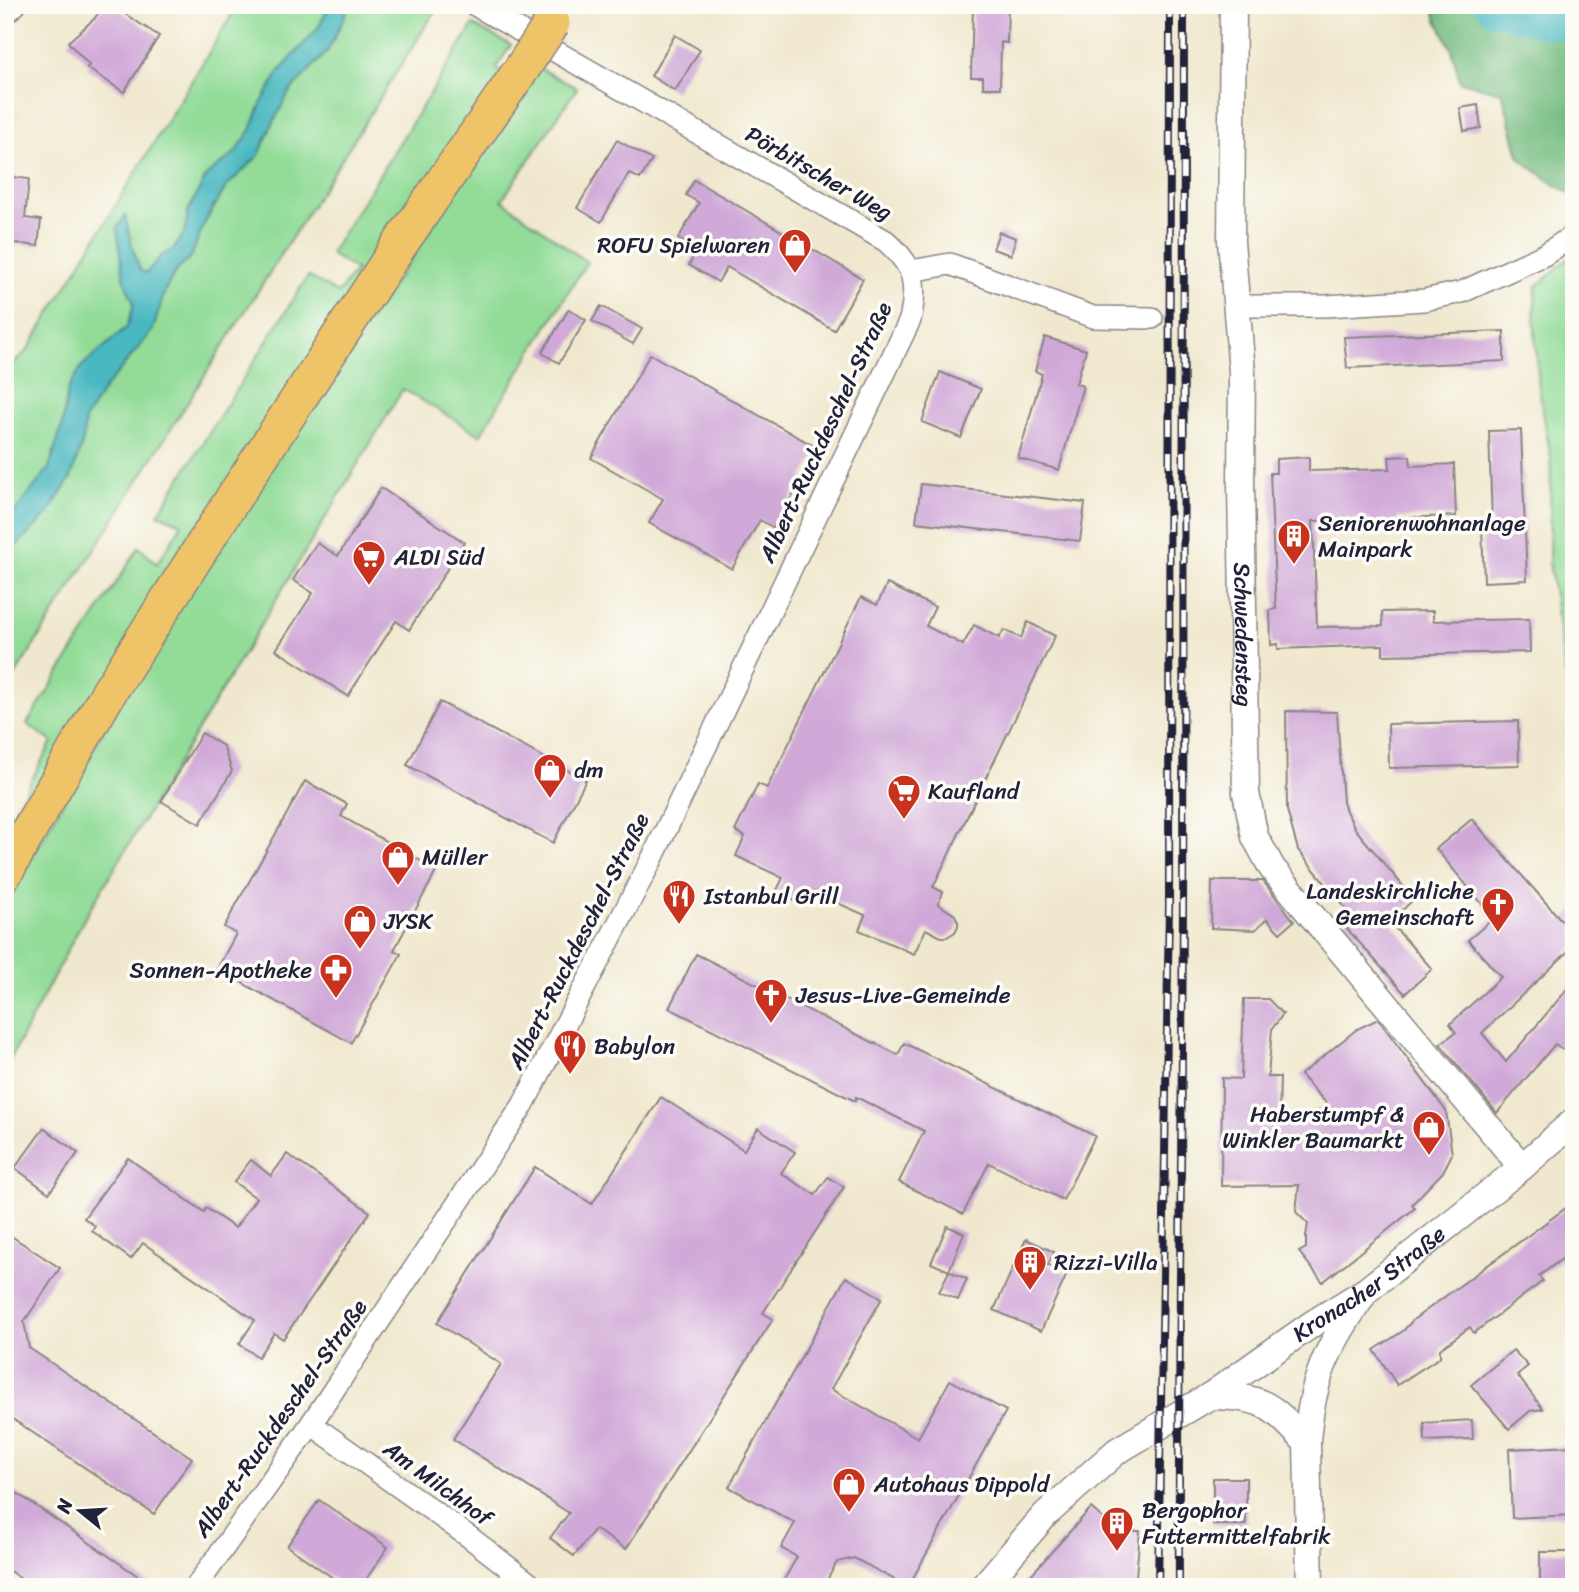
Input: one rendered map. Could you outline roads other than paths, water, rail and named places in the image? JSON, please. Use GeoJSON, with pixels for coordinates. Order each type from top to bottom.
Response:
{"type":"FeatureCollection","features":[{"type":"Feature","properties":{"kind":"highway"},"geometry":{"type":"LineString","coordinates":[[5,872],[109,692],[226,509],[400,244],[558,14]]}},
{"type":"Feature","properties":{"kind":"street"},"geometry":{"type":"LineString","coordinates":[[5,14],[15,5]]}},
{"type":"Feature","properties":{"kind":"street","name":"Pörbitscher Weg"},"geometry":{"type":"LineString","coordinates":[[475,5],[886,241],[901,255],[911,271]]}},
{"type":"Feature","properties":{"kind":"street","name":"Schwedensteg"},"geometry":{"type":"LineString","coordinates":[[1233,5],[1231,241],[1242,372],[1241,484],[1247,793],[1255,837],[1272,868],[1522,1167]]}},
{"type":"Feature","properties":{"kind":"street"},"geometry":{"type":"LineString","coordinates":[[1236,306],[1326,306],[1424,300],[1462,292],[1544,255],[1574,235]]}},
{"type":"Feature","properties":{"kind":"street"},"geometry":{"type":"LineString","coordinates":[[911,271],[950,264],[1093,317],[1152,318]]}},
{"type":"Feature","properties":{"kind":"street","name":"Albert-Ruckdeschel-Straße"},"geometry":{"type":"LineString","coordinates":[[196,1587],[311,1424],[523,1105],[643,877],[910,320],[915,297],[911,271]]}},
{"type":"Feature","properties":{"kind":"street","name":"Kronacher Straße"},"geometry":{"type":"LineString","coordinates":[[983,1587],[1046,1514],[1117,1451],[1210,1396],[1312,1324],[1367,1290],[1522,1167],[1574,1121]]}},
{"type":"Feature","properties":{"kind":"street"},"geometry":{"type":"LineString","coordinates":[[1310,1587],[1308,1419],[1317,1378],[1328,1351],[1367,1290]]}},
{"type":"Feature","properties":{"kind":"street"},"geometry":{"type":"LineString","coordinates":[[1210,1396],[1254,1399],[1270,1406],[1307,1443]]}},
{"type":"Feature","properties":{"kind":"street","name":"Am Milchhof"},"geometry":{"type":"LineString","coordinates":[[311,1424],[468,1536],[534,1587]]}},
{"type":"Feature","properties":{"kind":"water"},"geometry":{"type":"Polygon","coordinates":[[[330,5],[349,5],[327,52],[289,92],[259,155],[227,186],[214,205],[191,257],[176,271],[165,290],[153,330],[104,389],[85,419],[83,441],[71,477],[47,515],[5,557],[5,525],[49,468],[62,426],[68,389],[82,366],[127,327],[134,304],[124,279],[117,228],[125,216],[140,270],[146,273],[162,255],[173,250],[185,232],[188,211],[207,175],[235,153],[251,130],[261,104],[279,72],[318,28],[330,5]]]}},
{"type":"Feature","properties":{"kind":"waterway"},"geometry":{"type":"LineString","coordinates":[[1495,5],[1574,23]]}},
{"type":"Feature","properties":{"kind":"railway"},"geometry":{"type":"LineString","coordinates":[[1158,1587],[1169,906],[1170,5]]}},
{"type":"Feature","properties":{"kind":"railway"},"geometry":{"type":"LineString","coordinates":[[1179,1587],[1184,791],[1184,5]]}},
{"type":"Feature","properties":{"kind":"place","name":"ROFU Spielwaren"},"geometry":{"type":"Point","coordinates":[795,275]}},
{"type":"Feature","properties":{"kind":"place","name":"Seniorenwohnanlage Mainpark"},"geometry":{"type":"Point","coordinates":[1294,566]}},
{"type":"Feature","properties":{"kind":"place","name":"ALDI Süd"},"geometry":{"type":"Point","coordinates":[369,587]}},
{"type":"Feature","properties":{"kind":"place","name":"dm"},"geometry":{"type":"Point","coordinates":[550,800]}},
{"type":"Feature","properties":{"kind":"place","name":"Kaufland"},"geometry":{"type":"Point","coordinates":[904,821]}},
{"type":"Feature","properties":{"kind":"place","name":"Müller"},"geometry":{"type":"Point","coordinates":[398,887]}},
{"type":"Feature","properties":{"kind":"place","name":"Istanbul Grill"},"geometry":{"type":"Point","coordinates":[679,926]}},
{"type":"Feature","properties":{"kind":"place","name":"Landeskirchliche Gemeinschaft"},"geometry":{"type":"Point","coordinates":[1498,934]}},
{"type":"Feature","properties":{"kind":"place","name":"JYSK"},"geometry":{"type":"Point","coordinates":[360,951]}},
{"type":"Feature","properties":{"kind":"place","name":"Sonnen-Apotheke"},"geometry":{"type":"Point","coordinates":[336,1000]}},
{"type":"Feature","properties":{"kind":"place","name":"Jesus-Live-Gemeinde"},"geometry":{"type":"Point","coordinates":[771,1025]}},
{"type":"Feature","properties":{"kind":"place","name":"Babylon"},"geometry":{"type":"Point","coordinates":[570,1076]}},
{"type":"Feature","properties":{"kind":"place","name":"Haberstumpf & Winkler Baumarkt"},"geometry":{"type":"Point","coordinates":[1429,1157]}},
{"type":"Feature","properties":{"kind":"place","name":"Rizzi-Villa"},"geometry":{"type":"Point","coordinates":[1030,1292]}},
{"type":"Feature","properties":{"kind":"place","name":"Autohaus Dippold"},"geometry":{"type":"Point","coordinates":[849,1514]}},
{"type":"Feature","properties":{"kind":"place","name":"Bergophor Futtermittelfabrik"},"geometry":{"type":"Point","coordinates":[1117,1553]}}]}
